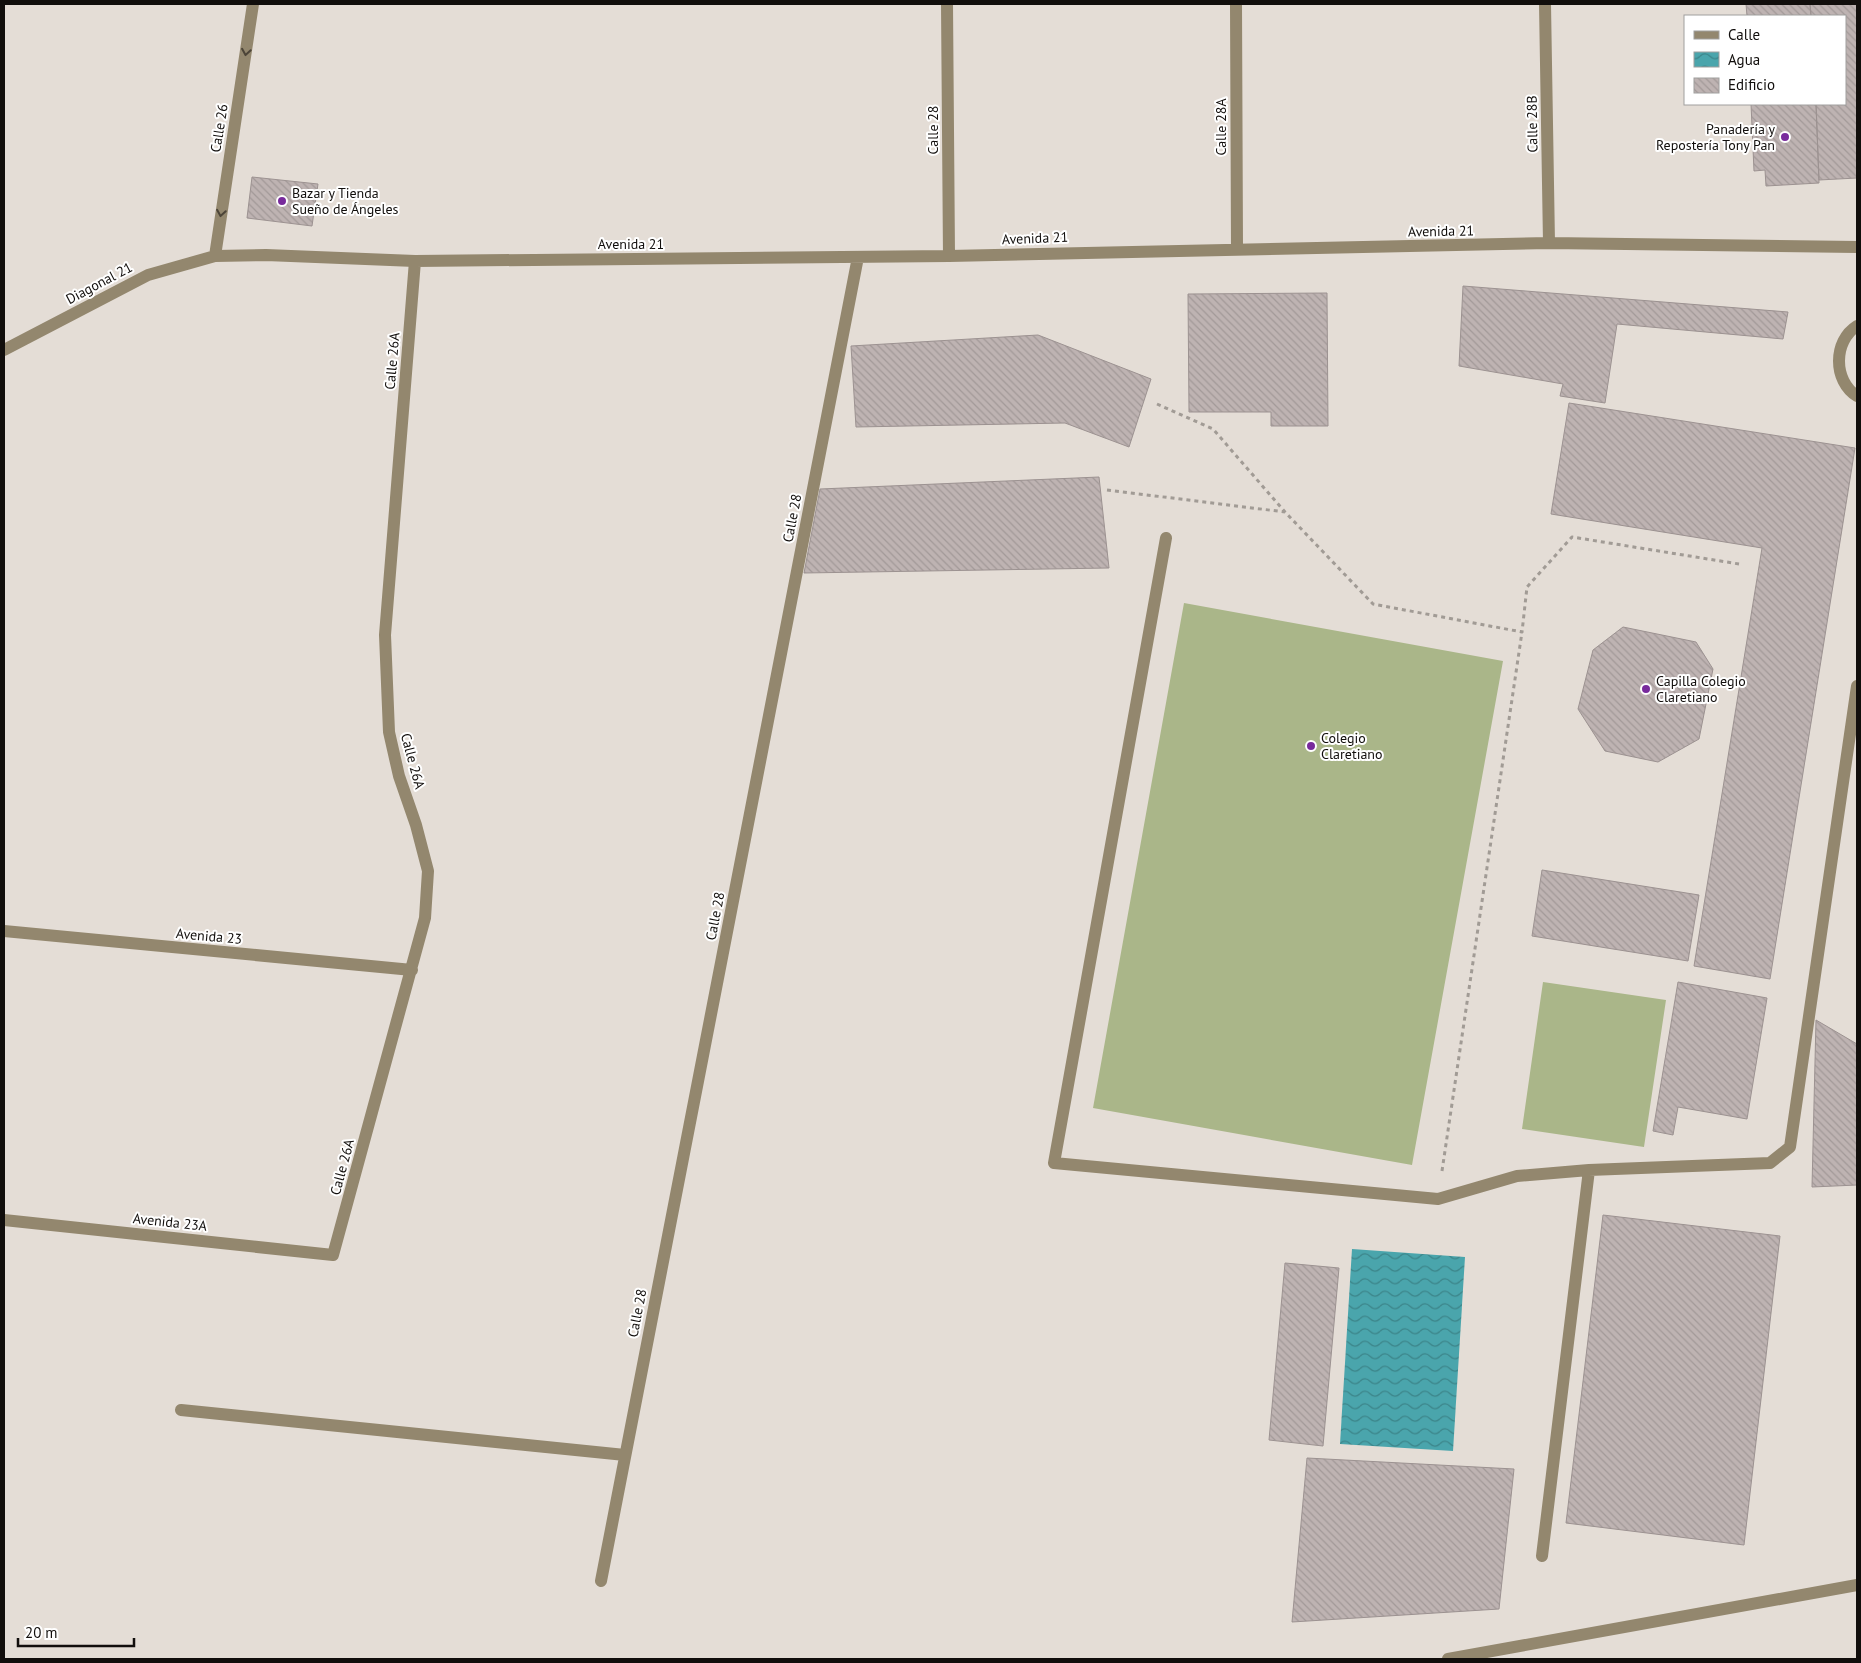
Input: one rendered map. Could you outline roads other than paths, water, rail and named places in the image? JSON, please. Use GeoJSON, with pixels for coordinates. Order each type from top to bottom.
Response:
{"type":"FeatureCollection","features":[{"type":"Feature","properties":{"kind":"street","name":"Calle 26"},"geometry":{"type":"LineString","coordinates":[[215,256],[253,4]]}},
{"type":"Feature","properties":{"kind":"street","name":"Calle 28"},"geometry":{"type":"LineString","coordinates":[[947,4],[949,256]]}},
{"type":"Feature","properties":{"kind":"street","name":"Calle 28A"},"geometry":{"type":"LineString","coordinates":[[1236,4],[1236,250]]}},
{"type":"Feature","properties":{"kind":"street","name":"Calle 28B"},"geometry":{"type":"LineString","coordinates":[[1545,4],[1549,244]]}},
{"type":"Feature","properties":{"kind":"street","name":"Avenida 21"},"geometry":{"type":"LineString","coordinates":[[215,256],[266,255],[415,261],[949,256],[1549,244],[1857,247]]}},
{"type":"Feature","properties":{"kind":"street","name":"Diagonal 21"},"geometry":{"type":"LineString","coordinates":[[4,350],[148,275],[215,256]]}},
{"type":"Feature","properties":{"kind":"street","name":"Calle 28"},"geometry":{"type":"LineString","coordinates":[[601,1580],[858,257]]}},
{"type":"Feature","properties":{"kind":"street","name":"Calle 26A"},"geometry":{"type":"LineString","coordinates":[[333,1255],[425,918],[428,871],[416,825],[399,776],[389,732],[385,635],[415,261]]}},
{"type":"Feature","properties":{"kind":"street"},"geometry":{"type":"LineString","coordinates":[[1857,326],[1847,335],[1840,349],[1839,371],[1847,386],[1857,396]]}},
{"type":"Feature","properties":{"kind":"street"},"geometry":{"type":"LineString","coordinates":[[1166,538],[1054,1163],[1438,1199],[1517,1176],[1589,1170],[1770,1163],[1790,1147],[1857,686]]}},
{"type":"Feature","properties":{"kind":"street","name":"Avenida 23"},"geometry":{"type":"LineString","coordinates":[[4,931],[412,970]]}},
{"type":"Feature","properties":{"kind":"street"},"geometry":{"type":"LineString","coordinates":[[1542,1556],[1589,1170]]}},
{"type":"Feature","properties":{"kind":"street","name":"Avenida 23A"},"geometry":{"type":"LineString","coordinates":[[4,1220],[333,1255]]}},
{"type":"Feature","properties":{"kind":"street"},"geometry":{"type":"LineString","coordinates":[[181,1410],[625,1455]]}},
{"type":"Feature","properties":{"kind":"street"},"geometry":{"type":"LineString","coordinates":[[1448,1659],[1857,1585]]}},
{"type":"Feature","properties":{"kind":"water"},"geometry":{"type":"Polygon","coordinates":[[[1352,1249],[1465,1257],[1453,1451],[1340,1444],[1352,1249]]]}},
{"type":"Feature","properties":{"kind":"place","name":"Panadería y Repostería Tony Pan"},"geometry":{"type":"Point","coordinates":[1785,137]}},
{"type":"Feature","properties":{"kind":"place","name":"Bazar y Tienda Sueño de Ángeles"},"geometry":{"type":"Point","coordinates":[282,201]}},
{"type":"Feature","properties":{"kind":"place","name":"Capilla Colegio Claretiano"},"geometry":{"type":"Point","coordinates":[1646,689]}},
{"type":"Feature","properties":{"kind":"place","name":"Colegio Claretiano"},"geometry":{"type":"Point","coordinates":[1311,746]}}]}
